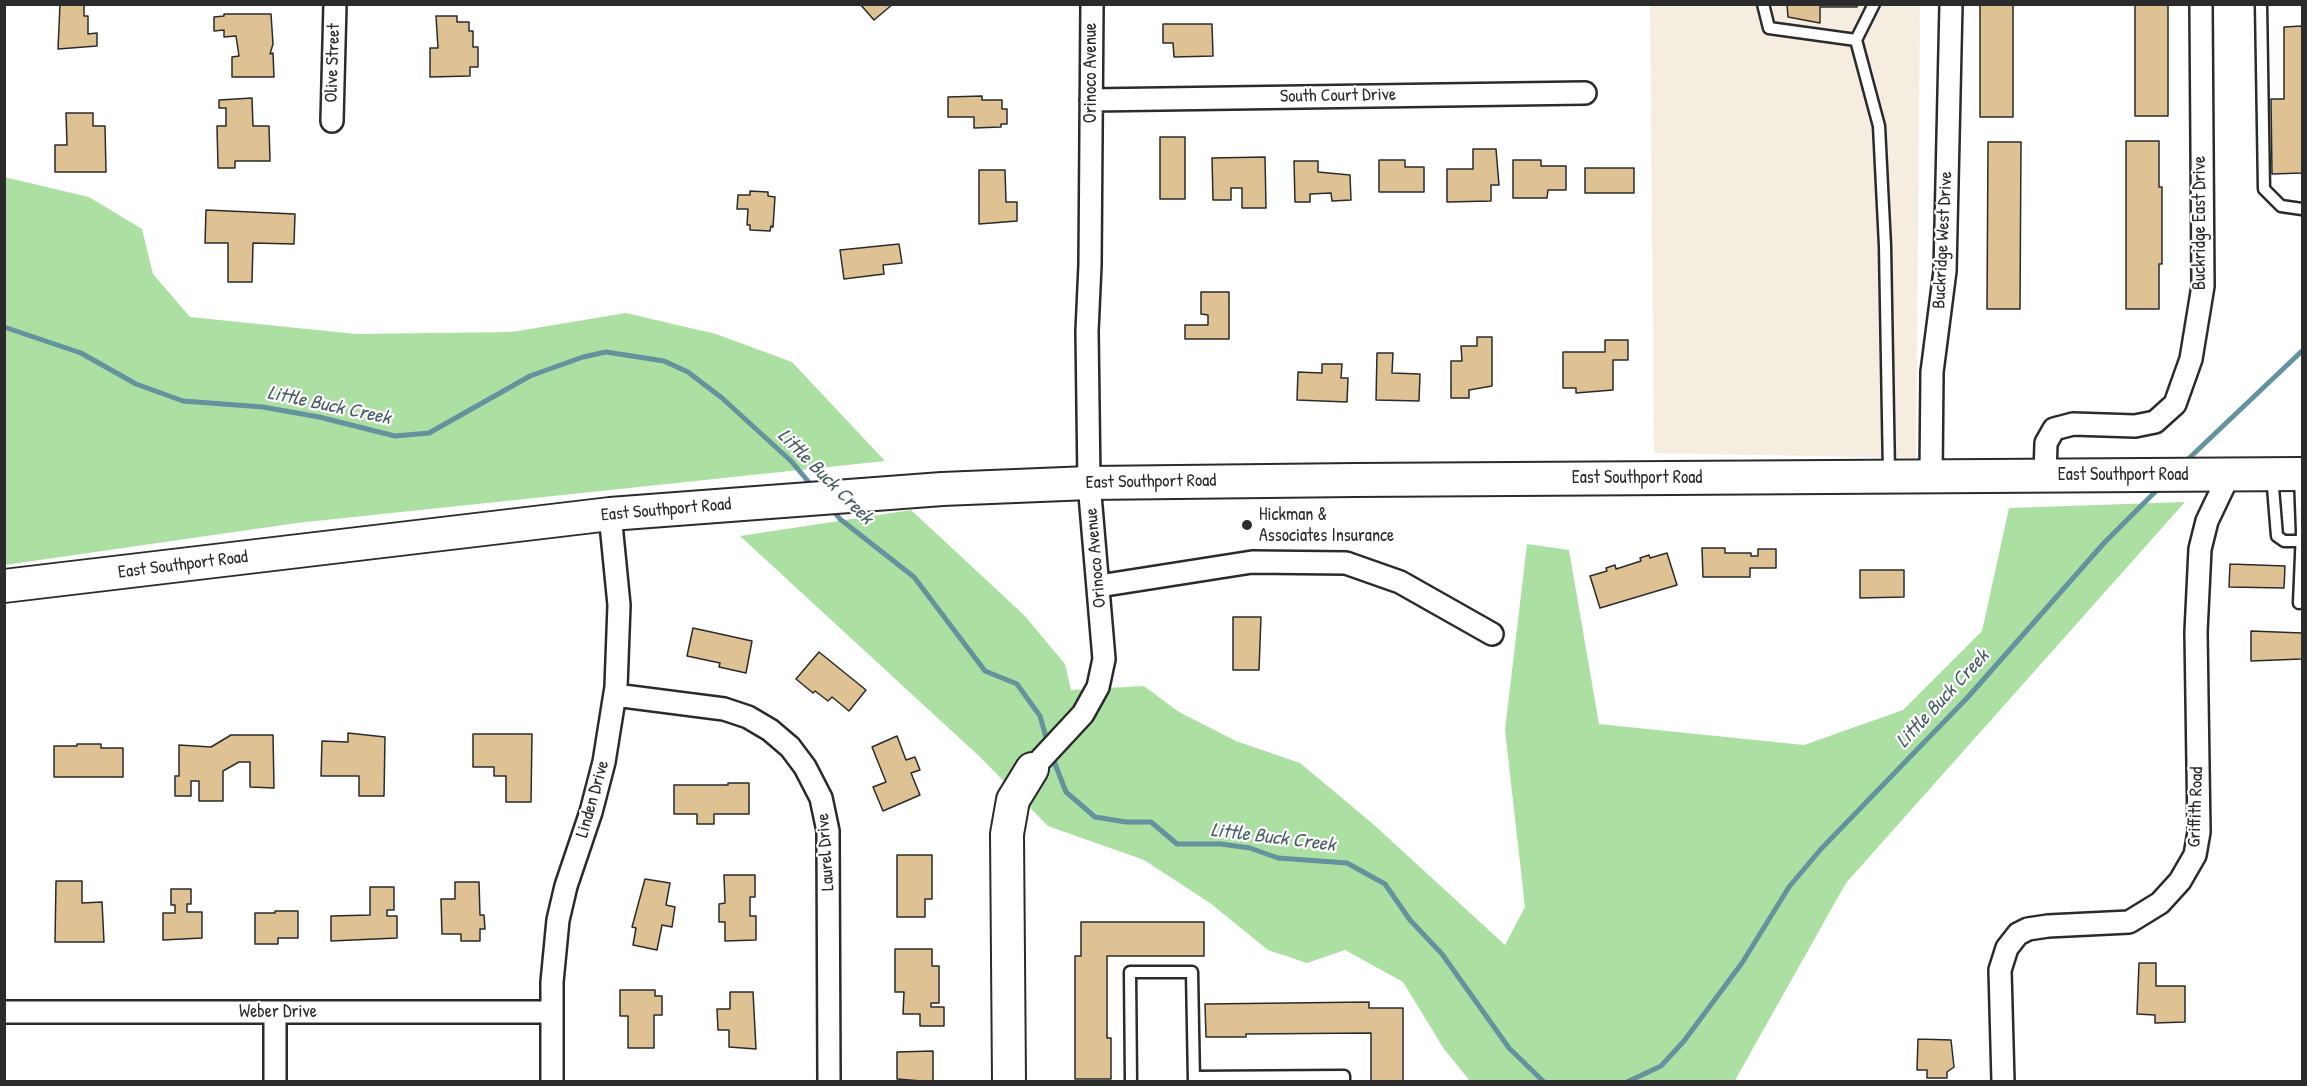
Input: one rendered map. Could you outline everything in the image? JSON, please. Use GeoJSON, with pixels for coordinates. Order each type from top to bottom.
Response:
{"type":"FeatureCollection","features":[{"type":"Feature","properties":{"kind":"main road","name":"East Southport Road"},"geometry":{"type":"LineString","coordinates":[[4,586],[610,514],[786,499],[1089,483],[2292,474]]}},
{"type":"Feature","properties":{"kind":"main road","name":"Orinoco Avenue"},"geometry":{"type":"LineString","coordinates":[[1009,1082],[1006,834],[1013,800],[1032,769]]}},
{"type":"Feature","properties":{"kind":"street","name":"Olive Street"},"geometry":{"type":"LineString","coordinates":[[332,121],[335,4]]}},
{"type":"Feature","properties":{"kind":"street","name":"Orinoco Avenue"},"geometry":{"type":"LineString","coordinates":[[1032,769],[1083,714],[1098,687],[1104,666],[1105,644],[1089,483],[1087,331],[1090,265],[1092,4]]}},
{"type":"Feature","properties":{"kind":"street","name":"Buckridge West Drive"},"geometry":{"type":"LineString","coordinates":[[1931,476],[1932,372],[1945,271],[1951,4]]}},
{"type":"Feature","properties":{"kind":"street","name":"Buckridge East Drive"},"geometry":{"type":"LineString","coordinates":[[2045,476],[2046,443],[2054,429],[2073,424],[2135,426],[2156,422],[2175,404],[2190,359],[2203,286],[2200,4]]}},
{"type":"Feature","properties":{"kind":"street","name":"South Court Drive"},"geometry":{"type":"LineString","coordinates":[[1091,100],[1585,93]]}},
{"type":"Feature","properties":{"kind":"street","name":"Griffith Road"},"geometry":{"type":"LineString","coordinates":[[2003,1082],[2000,970],[2007,948],[2018,934],[2028,929],[2048,926],[2129,922],[2160,903],[2180,881],[2195,855],[2199,832],[2196,632],[2200,549],[2207,521],[2225,475]]}},
{"type":"Feature","properties":{"kind":"street","name":"Linden Drive"},"geometry":{"type":"LineString","coordinates":[[552,1082],[554,946],[562,903],[596,796],[615,695],[619,605],[610,514]]}},
{"type":"Feature","properties":{"kind":"street"},"geometry":{"type":"LineString","coordinates":[[1099,586],[1252,562],[1346,563],[1400,582],[1491,634]]}},
{"type":"Feature","properties":{"kind":"street","name":"Laurel Drive"},"geometry":{"type":"LineString","coordinates":[[615,695],[724,709],[748,717],[770,730],[790,747],[814,782],[825,815],[828,840],[829,1082]]}},
{"type":"Feature","properties":{"kind":"street","name":"Weber Drive"},"geometry":{"type":"LineString","coordinates":[[4,1012],[552,1012]]}},
{"type":"Feature","properties":{"kind":"street"},"geometry":{"type":"LineString","coordinates":[[275,1012],[275,1082]]}},
{"type":"Feature","properties":{"kind":"lane"},"geometry":{"type":"LineString","coordinates":[[1763,4],[1769,28],[1856,40]]}},
{"type":"Feature","properties":{"kind":"lane"},"geometry":{"type":"LineString","coordinates":[[1874,4],[1856,40],[1879,126],[1886,246],[1889,476]]}},
{"type":"Feature","properties":{"kind":"lane"},"geometry":{"type":"LineString","coordinates":[[2261,4],[2264,189],[2281,206],[2302,208]]}},
{"type":"Feature","properties":{"kind":"lane"},"geometry":{"type":"LineString","coordinates":[[2292,474],[2301,541],[2299,603]]}},
{"type":"Feature","properties":{"kind":"lane"},"geometry":{"type":"LineString","coordinates":[[2292,474],[2277,536],[2284,541],[2301,541]]}},
{"type":"Feature","properties":{"kind":"lane"},"geometry":{"type":"LineString","coordinates":[[1131,1082],[1130,972],[1192,972],[1194,1079],[1344,1076],[1344,1082]]}},
{"type":"Feature","properties":{"kind":"shaded area"},"geometry":{"type":"Polygon","coordinates":[[[1650,5],[1920,5],[1916,458],[1654,453],[1650,5]]]}},
{"type":"Feature","properties":{"kind":"green space"},"geometry":{"type":"Polygon","coordinates":[[[4,177],[89,197],[142,229],[153,274],[190,317],[356,334],[512,332],[626,313],[716,334],[792,362],[885,461],[297,523],[5,565],[4,177]]]}},
{"type":"Feature","properties":{"kind":"green space"},"geometry":{"type":"Polygon","coordinates":[[[2185,502],[1846,883],[1734,1082],[1470,1081],[1444,1049],[1403,982],[1345,950],[1307,963],[1268,950],[1210,903],[1144,860],[1048,826],[980,757],[740,536],[911,510],[1024,615],[1065,664],[1071,690],[1144,686],[1179,712],[1236,741],[1300,763],[1373,824],[1505,945],[1525,907],[1505,730],[1527,544],[1569,550],[1599,724],[1804,745],[1903,710],[1982,631],[2009,508],[2185,502]]]}},
{"type":"Feature","properties":{"kind":"building"},"geometry":{"type":"Polygon","coordinates":[[[60,4],[84,4],[84,16],[88,16],[88,34],[97,33],[97,46],[58,49],[60,4]]]}},
{"type":"Feature","properties":{"kind":"building"},"geometry":{"type":"Polygon","coordinates":[[[860,4],[893,4],[874,20],[860,4]]]}},
{"type":"Feature","properties":{"kind":"building"},"geometry":{"type":"Polygon","coordinates":[[[1787,4],[1857,4],[1857,7],[1820,7],[1820,23],[1788,17],[1787,4]]]}},
{"type":"Feature","properties":{"kind":"building"},"geometry":{"type":"Polygon","coordinates":[[[1980,4],[2013,4],[2013,117],[1980,117],[1980,4]]]}},
{"type":"Feature","properties":{"kind":"building"},"geometry":{"type":"Polygon","coordinates":[[[2135,4],[2168,4],[2168,116],[2135,116],[2135,4]]]}},
{"type":"Feature","properties":{"kind":"building"},"geometry":{"type":"Polygon","coordinates":[[[224,14],[271,14],[273,44],[270,54],[273,53],[274,77],[232,77],[232,57],[239,56],[236,36],[224,37],[224,30],[214,31],[214,17],[224,16],[224,14]]]}},
{"type":"Feature","properties":{"kind":"building"},"geometry":{"type":"Polygon","coordinates":[[[436,16],[457,16],[457,22],[469,22],[469,31],[473,31],[473,47],[478,47],[478,67],[470,67],[470,76],[430,77],[430,48],[438,48],[436,16]]]}},
{"type":"Feature","properties":{"kind":"building"},"geometry":{"type":"Polygon","coordinates":[[[1163,24],[1212,24],[1213,56],[1174,57],[1173,43],[1163,43],[1163,24]]]}},
{"type":"Feature","properties":{"kind":"building"},"geometry":{"type":"Polygon","coordinates":[[[2302,26],[2302,173],[2272,174],[2271,99],[2284,99],[2284,27],[2302,26]]]}},
{"type":"Feature","properties":{"kind":"building"},"geometry":{"type":"Polygon","coordinates":[[[982,96],[982,100],[1002,100],[1002,109],[1007,109],[1007,124],[1001,124],[1001,127],[974,128],[974,117],[948,117],[948,97],[982,96]]]}},
{"type":"Feature","properties":{"kind":"building"},"geometry":{"type":"Polygon","coordinates":[[[252,98],[253,126],[269,126],[270,161],[235,161],[235,168],[218,168],[217,126],[226,126],[226,108],[219,108],[219,100],[252,98]]]}},
{"type":"Feature","properties":{"kind":"building"},"geometry":{"type":"Polygon","coordinates":[[[66,113],[93,113],[93,126],[105,126],[106,172],[55,172],[55,145],[67,145],[66,113]]]}},
{"type":"Feature","properties":{"kind":"building"},"geometry":{"type":"Polygon","coordinates":[[[1160,137],[1185,137],[1185,199],[1160,199],[1160,137]]]}},
{"type":"Feature","properties":{"kind":"building"},"geometry":{"type":"Polygon","coordinates":[[[2126,141],[2159,141],[2159,187],[2162,187],[2162,264],[2159,264],[2159,309],[2126,309],[2126,141]]]}},
{"type":"Feature","properties":{"kind":"building"},"geometry":{"type":"Polygon","coordinates":[[[1988,142],[2021,142],[2020,309],[1987,309],[1988,142]]]}},
{"type":"Feature","properties":{"kind":"building"},"geometry":{"type":"Polygon","coordinates":[[[1473,149],[1496,149],[1499,185],[1491,185],[1491,201],[1447,202],[1447,169],[1473,169],[1473,149]]]}},
{"type":"Feature","properties":{"kind":"building"},"geometry":{"type":"Polygon","coordinates":[[[1265,157],[1266,208],[1242,208],[1242,188],[1231,188],[1231,200],[1213,200],[1212,158],[1265,157]]]}},
{"type":"Feature","properties":{"kind":"building"},"geometry":{"type":"Polygon","coordinates":[[[1379,160],[1405,160],[1405,167],[1424,167],[1424,192],[1379,192],[1379,160]]]}},
{"type":"Feature","properties":{"kind":"building"},"geometry":{"type":"Polygon","coordinates":[[[1513,160],[1541,160],[1541,166],[1566,166],[1566,190],[1548,190],[1547,198],[1513,198],[1513,160]]]}},
{"type":"Feature","properties":{"kind":"building"},"geometry":{"type":"Polygon","coordinates":[[[1294,161],[1318,161],[1318,172],[1350,175],[1351,200],[1332,201],[1331,193],[1310,194],[1310,202],[1295,202],[1294,161]]]}},
{"type":"Feature","properties":{"kind":"building"},"geometry":{"type":"Polygon","coordinates":[[[1585,168],[1634,168],[1634,193],[1585,193],[1585,168]]]}},
{"type":"Feature","properties":{"kind":"building"},"geometry":{"type":"Polygon","coordinates":[[[979,170],[1005,170],[1006,202],[1017,202],[1017,221],[979,224],[979,170]]]}},
{"type":"Feature","properties":{"kind":"building"},"geometry":{"type":"Polygon","coordinates":[[[750,191],[768,192],[768,196],[775,197],[773,227],[771,226],[770,231],[750,230],[750,225],[747,225],[748,209],[737,209],[738,195],[750,195],[750,191]]]}},
{"type":"Feature","properties":{"kind":"building"},"geometry":{"type":"Polygon","coordinates":[[[206,210],[295,214],[294,244],[253,243],[252,282],[228,282],[228,243],[205,243],[206,210]]]}},
{"type":"Feature","properties":{"kind":"building"},"geometry":{"type":"Polygon","coordinates":[[[899,244],[902,263],[883,265],[884,274],[844,279],[840,250],[899,244]]]}},
{"type":"Feature","properties":{"kind":"building"},"geometry":{"type":"Polygon","coordinates":[[[1201,292],[1229,292],[1229,339],[1185,339],[1185,325],[1208,325],[1208,315],[1201,314],[1201,292]]]}},
{"type":"Feature","properties":{"kind":"building"},"geometry":{"type":"Polygon","coordinates":[[[1477,337],[1492,337],[1492,386],[1469,390],[1469,398],[1451,398],[1451,361],[1462,361],[1461,346],[1477,346],[1477,337]]]}},
{"type":"Feature","properties":{"kind":"building"},"geometry":{"type":"Polygon","coordinates":[[[1605,340],[1628,340],[1628,360],[1613,360],[1613,390],[1576,393],[1576,388],[1563,388],[1563,352],[1605,352],[1605,340]]]}},
{"type":"Feature","properties":{"kind":"building"},"geometry":{"type":"Polygon","coordinates":[[[1377,353],[1393,353],[1392,373],[1420,374],[1419,401],[1376,400],[1377,353]]]}},
{"type":"Feature","properties":{"kind":"building"},"geometry":{"type":"Polygon","coordinates":[[[1322,364],[1342,364],[1341,378],[1348,378],[1347,402],[1297,400],[1298,372],[1322,373],[1322,364]]]}},
{"type":"Feature","properties":{"kind":"building"},"geometry":{"type":"Polygon","coordinates":[[[1702,548],[1725,548],[1725,553],[1751,553],[1751,556],[1758,556],[1758,549],[1776,549],[1776,568],[1750,568],[1750,577],[1703,577],[1702,548]]]}},
{"type":"Feature","properties":{"kind":"building"},"geometry":{"type":"Polygon","coordinates":[[[1667,553],[1677,585],[1600,608],[1590,576],[1607,571],[1606,568],[1615,565],[1616,569],[1641,561],[1640,558],[1649,555],[1650,558],[1667,553]]]}},
{"type":"Feature","properties":{"kind":"building"},"geometry":{"type":"Polygon","coordinates":[[[2230,564],[2285,566],[2284,588],[2229,587],[2230,564]]]}},
{"type":"Feature","properties":{"kind":"building"},"geometry":{"type":"Polygon","coordinates":[[[1860,570],[1904,570],[1904,597],[1860,598],[1860,570]]]}},
{"type":"Feature","properties":{"kind":"building"},"geometry":{"type":"Polygon","coordinates":[[[1233,617],[1261,617],[1259,670],[1233,670],[1233,617]]]}},
{"type":"Feature","properties":{"kind":"building"},"geometry":{"type":"Polygon","coordinates":[[[693,628],[752,641],[746,673],[719,667],[720,663],[687,656],[693,628]]]}},
{"type":"Feature","properties":{"kind":"building"},"geometry":{"type":"Polygon","coordinates":[[[2251,631],[2302,633],[2302,659],[2251,661],[2251,631]]]}},
{"type":"Feature","properties":{"kind":"building"},"geometry":{"type":"Polygon","coordinates":[[[819,652],[866,690],[849,711],[832,697],[828,701],[815,691],[813,693],[796,679],[819,652]]]}},
{"type":"Feature","properties":{"kind":"building"},"geometry":{"type":"Polygon","coordinates":[[[348,733],[385,737],[384,796],[359,796],[359,776],[321,776],[322,741],[348,742],[348,733]]]}},
{"type":"Feature","properties":{"kind":"building"},"geometry":{"type":"Polygon","coordinates":[[[473,734],[532,734],[531,802],[506,802],[506,776],[494,776],[494,767],[473,767],[473,734]]]}},
{"type":"Feature","properties":{"kind":"building"},"geometry":{"type":"Polygon","coordinates":[[[231,735],[273,735],[274,788],[250,787],[250,762],[239,762],[223,771],[223,801],[199,801],[199,781],[191,781],[191,796],[175,796],[175,776],[179,776],[179,745],[211,747],[231,735]]]}},
{"type":"Feature","properties":{"kind":"building"},"geometry":{"type":"Polygon","coordinates":[[[897,736],[906,760],[915,757],[920,770],[911,773],[920,795],[883,811],[873,787],[886,782],[872,747],[897,736]]]}},
{"type":"Feature","properties":{"kind":"building"},"geometry":{"type":"Polygon","coordinates":[[[77,744],[101,744],[101,748],[123,748],[123,777],[54,777],[54,746],[77,746],[77,744]]]}},
{"type":"Feature","properties":{"kind":"building"},"geometry":{"type":"Polygon","coordinates":[[[728,783],[749,783],[749,814],[714,814],[714,824],[697,824],[697,814],[674,814],[674,785],[728,785],[728,783]]]}},
{"type":"Feature","properties":{"kind":"building"},"geometry":{"type":"Polygon","coordinates":[[[897,855],[932,855],[932,899],[925,899],[925,917],[897,917],[897,855]]]}},
{"type":"Feature","properties":{"kind":"building"},"geometry":{"type":"Polygon","coordinates":[[[724,875],[755,875],[755,897],[750,897],[750,916],[756,916],[756,940],[725,941],[725,922],[719,922],[719,904],[725,903],[724,875]]]}},
{"type":"Feature","properties":{"kind":"building"},"geometry":{"type":"Polygon","coordinates":[[[645,879],[670,883],[666,905],[675,907],[672,927],[662,925],[657,950],[633,945],[636,928],[632,927],[645,879]]]}},
{"type":"Feature","properties":{"kind":"building"},"geometry":{"type":"Polygon","coordinates":[[[56,881],[82,881],[82,903],[102,902],[104,942],[55,942],[56,881]]]}},
{"type":"Feature","properties":{"kind":"building"},"geometry":{"type":"Polygon","coordinates":[[[455,882],[479,882],[480,915],[484,915],[485,929],[480,929],[480,941],[461,941],[461,934],[442,934],[441,899],[455,899],[455,882]]]}},
{"type":"Feature","properties":{"kind":"building"},"geometry":{"type":"Polygon","coordinates":[[[370,887],[394,887],[394,910],[387,910],[387,916],[397,916],[397,938],[331,941],[331,916],[370,915],[370,887]]]}},
{"type":"Feature","properties":{"kind":"building"},"geometry":{"type":"Polygon","coordinates":[[[171,889],[191,889],[191,904],[187,904],[187,912],[202,912],[202,938],[163,940],[163,913],[175,913],[175,905],[171,905],[171,889]]]}},
{"type":"Feature","properties":{"kind":"building"},"geometry":{"type":"Polygon","coordinates":[[[275,911],[298,911],[298,938],[278,938],[278,944],[255,944],[255,913],[275,913],[275,911]]]}},
{"type":"Feature","properties":{"kind":"building"},"geometry":{"type":"Polygon","coordinates":[[[1081,922],[1204,922],[1204,956],[1107,956],[1107,1038],[1111,1038],[1111,1079],[1075,1079],[1075,956],[1081,956],[1081,922]]]}},
{"type":"Feature","properties":{"kind":"building"},"geometry":{"type":"Polygon","coordinates":[[[895,949],[932,949],[932,966],[939,966],[939,1003],[931,1003],[931,1007],[944,1007],[944,1026],[920,1026],[920,1014],[903,1014],[904,992],[895,992],[895,949]]]}},
{"type":"Feature","properties":{"kind":"building"},"geometry":{"type":"Polygon","coordinates":[[[2139,963],[2156,963],[2156,986],[2185,986],[2185,1022],[2155,1023],[2155,1015],[2137,1014],[2139,963]]]}},
{"type":"Feature","properties":{"kind":"building"},"geometry":{"type":"Polygon","coordinates":[[[620,990],[655,990],[655,996],[662,996],[662,1015],[654,1015],[654,1048],[628,1048],[628,1016],[620,1016],[620,990]]]}},
{"type":"Feature","properties":{"kind":"building"},"geometry":{"type":"Polygon","coordinates":[[[730,992],[753,992],[756,1049],[729,1047],[729,1030],[718,1030],[717,1009],[730,1009],[730,992]]]}},
{"type":"Feature","properties":{"kind":"building"},"geometry":{"type":"Polygon","coordinates":[[[1369,1002],[1369,1008],[1403,1008],[1403,1082],[1371,1082],[1371,1033],[1246,1034],[1246,1037],[1206,1037],[1205,1004],[1369,1002]]]}},
{"type":"Feature","properties":{"kind":"building"},"geometry":{"type":"Polygon","coordinates":[[[1918,1039],[1951,1040],[1954,1067],[1947,1072],[1947,1078],[1927,1078],[1927,1070],[1917,1070],[1918,1039]]]}},
{"type":"Feature","properties":{"kind":"building"},"geometry":{"type":"Polygon","coordinates":[[[933,1051],[933,1082],[897,1079],[897,1052],[933,1051]]]}},
{"type":"Feature","properties":{"kind":"waterway","name":"Little Buck Creek"},"geometry":{"type":"LineString","coordinates":[[4,327],[81,353],[136,384],[183,401],[263,407],[319,417],[395,436],[429,433],[530,376],[583,357],[606,352],[664,361],[688,372],[722,398],[791,461],[813,487]]}},
{"type":"Feature","properties":{"kind":"waterway","name":"Little Buck Creek"},"geometry":{"type":"LineString","coordinates":[[2184,463],[2302,351]]}},
{"type":"Feature","properties":{"kind":"waterway","name":"Little Buck Creek"},"geometry":{"type":"LineString","coordinates":[[1627,1082],[1661,1066],[1684,1041],[1742,963],[1789,887],[1821,849],[1968,697],[2104,543],[2160,487]]}},
{"type":"Feature","properties":{"kind":"waterway","name":"Little Buck Creek"},"geometry":{"type":"LineString","coordinates":[[831,508],[840,519],[914,577],[985,671],[1017,684],[1040,716],[1048,744]]}},
{"type":"Feature","properties":{"kind":"waterway","name":"Little Buck Creek"},"geometry":{"type":"LineString","coordinates":[[1052,756],[1066,792],[1095,817],[1126,822],[1151,822],[1177,844],[1221,844],[1250,848],[1278,858],[1347,863],[1385,884],[1410,920],[1442,954],[1509,1048],[1544,1082]]}},
{"type":"Feature","properties":{"kind":"place","name":"Hickman & Associates Insurance"},"geometry":{"type":"Point","coordinates":[1247,525]}}]}
